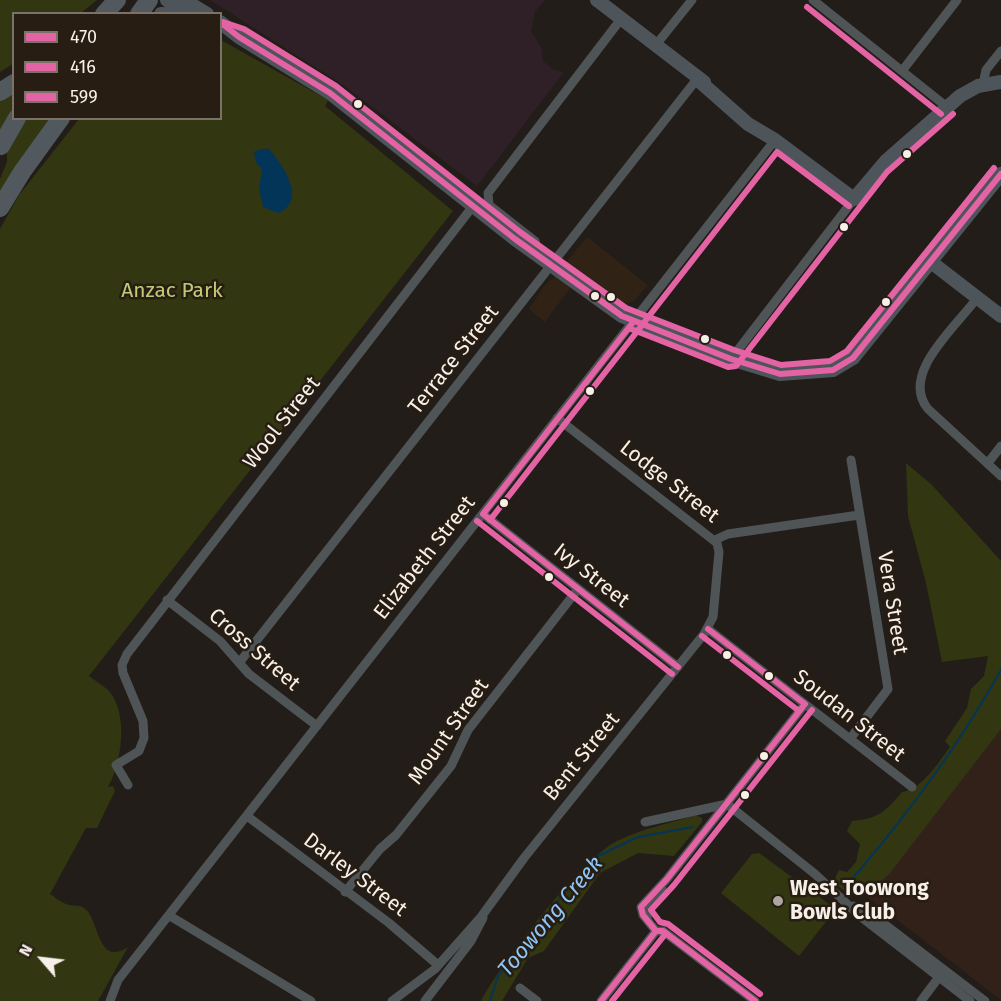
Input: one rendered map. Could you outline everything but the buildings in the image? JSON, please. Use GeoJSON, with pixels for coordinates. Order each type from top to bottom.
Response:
{"type":"FeatureCollection","features":[{"type":"Feature","properties":{"kind":"highway"},"geometry":{"type":"LineString","coordinates":[[106,12],[117,0]]}},
{"type":"Feature","properties":{"kind":"highway"},"geometry":{"type":"LineString","coordinates":[[0,152],[16,120]]}},
{"type":"Feature","properties":{"kind":"highway"},"geometry":{"type":"LineString","coordinates":[[0,208],[22,172],[60,120]]}},
{"type":"Feature","properties":{"kind":"street"},"geometry":{"type":"LineString","coordinates":[[167,0],[200,12]]}},
{"type":"Feature","properties":{"kind":"street"},"geometry":{"type":"LineString","coordinates":[[597,0],[698,79],[747,113],[770,132],[775,140],[854,199]]}},
{"type":"Feature","properties":{"kind":"street"},"geometry":{"type":"LineString","coordinates":[[656,46],[692,0]]}},
{"type":"Feature","properties":{"kind":"street"},"geometry":{"type":"LineString","coordinates":[[813,0],[947,107]]}},
{"type":"Feature","properties":{"kind":"street"},"geometry":{"type":"LineString","coordinates":[[902,71],[957,0]]}},
{"type":"Feature","properties":{"kind":"street"},"geometry":{"type":"LineString","coordinates":[[168,12],[184,7]]}},
{"type":"Feature","properties":{"kind":"street"},"geometry":{"type":"LineString","coordinates":[[539,257],[535,241],[489,205],[488,193],[621,19]]}},
{"type":"Feature","properties":{"kind":"street"},"geometry":{"type":"LineString","coordinates":[[222,24],[239,37],[330,93],[539,257],[616,312],[730,359],[780,374],[827,371],[843,366],[858,353],[1001,174]]}},
{"type":"Feature","properties":{"kind":"street"},"geometry":{"type":"LineString","coordinates":[[222,31],[239,37]]}},
{"type":"Feature","properties":{"kind":"street"},"geometry":{"type":"LineString","coordinates":[[983,84],[986,70],[1001,51]]}},
{"type":"Feature","properties":{"kind":"street","name":"Terrace Street"},"geometry":{"type":"LineString","coordinates":[[239,663],[698,79]]}},
{"type":"Feature","properties":{"kind":"street"},"geometry":{"type":"LineString","coordinates":[[730,359],[886,161],[967,92],[983,84],[1001,82]]}},
{"type":"Feature","properties":{"kind":"street","name":"Elizabeth Street"},"geometry":{"type":"LineString","coordinates":[[110,1001],[118,980],[775,140]]}},
{"type":"Feature","properties":{"kind":"street","name":"Wool Street"},"geometry":{"type":"LineString","coordinates":[[128,786],[116,765],[139,751],[144,727],[123,673],[122,665],[127,654],[474,206]]}},
{"type":"Feature","properties":{"kind":"street"},"geometry":{"type":"LineString","coordinates":[[931,262],[1001,316]]}},
{"type":"Feature","properties":{"kind":"street"},"geometry":{"type":"LineString","coordinates":[[977,298],[928,360],[919,376],[918,387],[920,397],[928,409],[1001,476]]}},
{"type":"Feature","properties":{"kind":"street","name":"Lodge Street"},"geometry":{"type":"LineString","coordinates":[[557,418],[715,540],[719,547],[719,556],[713,617],[708,629]]}},
{"type":"Feature","properties":{"kind":"street"},"geometry":{"type":"LineString","coordinates":[[988,463],[1001,446]]}},
{"type":"Feature","properties":{"kind":"street","name":"Vera Street"},"geometry":{"type":"LineString","coordinates":[[850,739],[888,689],[851,460]]}},
{"type":"Feature","properties":{"kind":"street","name":"Ivy Street"},"geometry":{"type":"LineString","coordinates":[[483,514],[678,667]]}},
{"type":"Feature","properties":{"kind":"street"},"geometry":{"type":"LineString","coordinates":[[715,540],[728,534],[859,514]]}},
{"type":"Feature","properties":{"kind":"street","name":"Mount Street"},"geometry":{"type":"LineString","coordinates":[[345,892],[380,849],[396,835],[454,761],[468,730],[578,589]]}},
{"type":"Feature","properties":{"kind":"street","name":"Cross Street"},"geometry":{"type":"LineString","coordinates":[[167,600],[220,642],[249,674],[316,726]]}},
{"type":"Feature","properties":{"kind":"street","name":"Soudan Street"},"geometry":{"type":"LineString","coordinates":[[708,629],[912,787]]}},
{"type":"Feature","properties":{"kind":"street","name":"Bent Street"},"geometry":{"type":"LineString","coordinates":[[392,1001],[438,965],[487,910],[524,858],[708,629]]}},
{"type":"Feature","properties":{"kind":"street"},"geometry":{"type":"LineString","coordinates":[[656,931],[647,919],[648,911],[667,879],[805,704]]}},
{"type":"Feature","properties":{"kind":"street"},"geometry":{"type":"LineString","coordinates":[[645,822],[727,804]]}},
{"type":"Feature","properties":{"kind":"street"},"geometry":{"type":"LineString","coordinates":[[727,804],[851,905],[866,910],[891,935],[970,1001]]}},
{"type":"Feature","properties":{"kind":"street","name":"Darley Street"},"geometry":{"type":"LineString","coordinates":[[247,816],[411,940],[438,965]]}},
{"type":"Feature","properties":{"kind":"street","name":"Bent Street"},"geometry":{"type":"LineString","coordinates":[[425,1001],[471,941],[487,910]]}},
{"type":"Feature","properties":{"kind":"street"},"geometry":{"type":"LineString","coordinates":[[170,916],[311,1001]]}},
{"type":"Feature","properties":{"kind":"street"},"geometry":{"type":"LineString","coordinates":[[602,1001],[656,931]]}},
{"type":"Feature","properties":{"kind":"street"},"geometry":{"type":"LineString","coordinates":[[656,931],[663,931],[755,1001]]}},
{"type":"Feature","properties":{"kind":"street"},"geometry":{"type":"LineString","coordinates":[[891,935],[985,1001]]}},
{"type":"Feature","properties":{"kind":"street"},"geometry":{"type":"LineString","coordinates":[[921,1001],[939,977]]}},
{"type":"Feature","properties":{"kind":"street"},"geometry":{"type":"LineString","coordinates":[[520,988],[537,1001]]}},
{"type":"Feature","properties":{"kind":"shaded area"},"geometry":{"type":"Polygon","coordinates":[[[210,0],[545,0],[535,12],[531,31],[541,47],[543,61],[554,70],[564,72],[477,186],[343,85],[210,0]]]}},
{"type":"Feature","properties":{"kind":"shaded area"},"geometry":{"type":"Polygon","coordinates":[[[587,237],[648,285],[633,302],[627,303],[611,297],[566,262],[587,237]]]}},
{"type":"Feature","properties":{"kind":"shaded area"},"geometry":{"type":"Polygon","coordinates":[[[557,275],[571,287],[545,322],[529,309],[544,286],[557,275]]]}},
{"type":"Feature","properties":{"kind":"shaded area"},"geometry":{"type":"Polygon","coordinates":[[[1001,718],[1001,1000],[866,896],[1001,718]]]}},
{"type":"Feature","properties":{"kind":"green space"},"geometry":{"type":"Polygon","coordinates":[[[0,0],[97,0],[82,12],[12,12],[12,65],[0,72],[0,0]]]}},
{"type":"Feature","properties":{"kind":"green space","name":"Anzac Park"},"geometry":{"type":"Polygon","coordinates":[[[222,41],[328,100],[325,106],[453,211],[89,676],[108,690],[119,711],[120,752],[108,787],[113,786],[115,791],[97,828],[86,828],[50,894],[64,903],[84,908],[89,913],[104,947],[118,952],[128,947],[98,1001],[0,1001],[0,229],[19,195],[78,120],[222,120],[222,41]]]}},
{"type":"Feature","properties":{"kind":"green space"},"geometry":{"type":"Polygon","coordinates":[[[12,90],[12,115],[0,131],[0,98],[12,90]]]}},
{"type":"Feature","properties":{"kind":"green space"},"geometry":{"type":"Polygon","coordinates":[[[21,120],[53,120],[0,196],[0,179],[7,162],[7,142],[21,120]]]}},
{"type":"Feature","properties":{"kind":"green space"},"geometry":{"type":"Polygon","coordinates":[[[906,463],[932,485],[1001,561],[1001,729],[890,873],[877,885],[849,895],[833,882],[839,870],[847,872],[856,862],[860,844],[847,831],[852,821],[881,813],[902,792],[923,781],[935,767],[950,747],[945,741],[967,708],[971,689],[984,676],[988,656],[942,662],[926,583],[908,516],[906,463]]]}},
{"type":"Feature","properties":{"kind":"green space"},"geometry":{"type":"Polygon","coordinates":[[[696,815],[702,818],[702,822],[674,856],[638,853],[600,873],[544,951],[528,958],[502,1001],[481,1001],[523,938],[563,890],[602,851],[617,841],[636,833],[696,815]]]}},
{"type":"Feature","properties":{"kind":"green space","name":"West Toowong Bowls Club"},"geometry":{"type":"Polygon","coordinates":[[[759,853],[836,909],[799,956],[721,893],[752,854],[759,853]]]}},
{"type":"Feature","properties":{"kind":"water"},"geometry":{"type":"Polygon","coordinates":[[[268,148],[285,172],[292,191],[287,207],[278,213],[263,207],[259,189],[262,169],[257,164],[254,154],[255,151],[268,148]]]}},
{"type":"Feature","properties":{"kind":"waterway","name":"Toowong Creek"},"geometry":{"type":"LineString","coordinates":[[853,878],[932,778],[968,725],[1001,670]]}},
{"type":"Feature","properties":{"kind":"waterway","name":"Toowong Creek"},"geometry":{"type":"LineString","coordinates":[[490,1001],[498,976],[566,891],[598,856],[638,837],[693,827]]}},
{"type":"Feature","properties":{"kind":"transit line","name":"416"},"geometry":{"type":"LineString","coordinates":[[807,7],[941,114]]}},
{"type":"Feature","properties":{"kind":"transit line","name":"599"},"geometry":{"type":"LineString","coordinates":[[223,22],[244,29],[336,86],[520,232],[626,308],[734,350],[781,365],[830,361],[847,351],[994,168]]}},
{"type":"Feature","properties":{"kind":"transit line","name":"470"},"geometry":{"type":"LineString","coordinates":[[222,24],[239,37],[330,93],[515,239],[622,316],[731,359],[780,374],[833,370],[853,358],[1001,174]]}},
{"type":"Feature","properties":{"kind":"transit line","name":"416"},"geometry":{"type":"LineString","coordinates":[[631,329],[728,367],[736,366],[887,172],[953,114]]}},
{"type":"Feature","properties":{"kind":"transit line","name":"416"},"geometry":{"type":"LineString","coordinates":[[490,520],[777,152],[849,206]]}},
{"type":"Feature","properties":{"kind":"transit line","name":"470"},"geometry":{"type":"LineString","coordinates":[[483,514],[634,321]]}},
{"type":"Feature","properties":{"kind":"transit line","name":"470"},"geometry":{"type":"LineString","coordinates":[[483,514],[678,667]]}},
{"type":"Feature","properties":{"kind":"transit line","name":"416"},"geometry":{"type":"LineString","coordinates":[[477,521],[672,674]]}},
{"type":"Feature","properties":{"kind":"transit line","name":"470"},"geometry":{"type":"LineString","coordinates":[[708,629],[805,704]]}},
{"type":"Feature","properties":{"kind":"transit line","name":"416"},"geometry":{"type":"LineString","coordinates":[[702,636],[799,711]]}},
{"type":"Feature","properties":{"kind":"transit line","name":"470"},"geometry":{"type":"LineString","coordinates":[[755,1001],[663,931],[656,931],[643,915],[641,907],[667,879],[805,704]]}},
{"type":"Feature","properties":{"kind":"transit line","name":"416"},"geometry":{"type":"LineString","coordinates":[[760,994],[668,924],[660,922],[651,910],[674,885],[812,710]]}},
{"type":"Feature","properties":{"kind":"transit line","name":"470"},"geometry":{"type":"LineString","coordinates":[[601,1001],[656,931]]}},
{"type":"Feature","properties":{"kind":"transit line","name":"416"},"geometry":{"type":"LineString","coordinates":[[612,1001],[663,937]]}},
{"type":"Feature","properties":{"kind":"place","name":"West Toowong Bowls Club"},"geometry":{"type":"Point","coordinates":[778,901]}}]}
